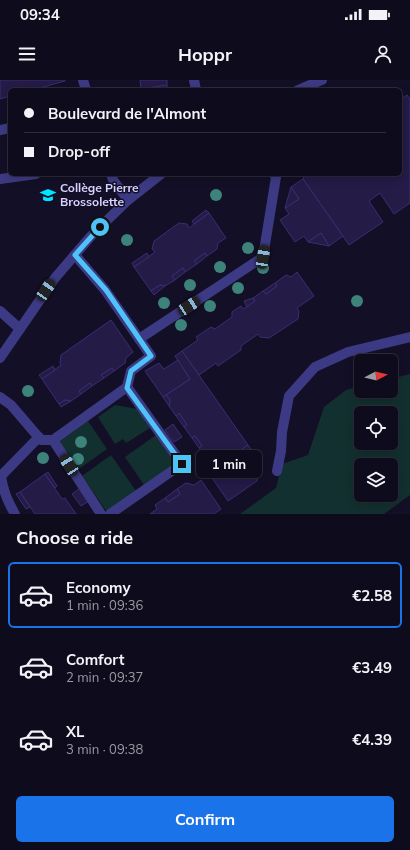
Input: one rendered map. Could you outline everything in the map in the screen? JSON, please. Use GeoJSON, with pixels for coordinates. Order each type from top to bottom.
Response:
{"type":"FeatureCollection","features":[{"type":"Feature","properties":{"kind":"street"},"geometry":{"type":"LineString","coordinates":[[303,88],[322,80]]}},
{"type":"Feature","properties":{"kind":"street"},"geometry":{"type":"LineString","coordinates":[[0,179],[22,176]]}},
{"type":"Feature","properties":{"kind":"street"},"geometry":{"type":"LineString","coordinates":[[112,176],[128,200]]}},
{"type":"Feature","properties":{"kind":"street"},"geometry":{"type":"LineString","coordinates":[[0,358],[55,278],[91,236],[128,200],[158,176]]}},
{"type":"Feature","properties":{"kind":"street"},"geometry":{"type":"LineString","coordinates":[[139,339],[263,257],[275,176]]}},
{"type":"Feature","properties":{"kind":"street"},"geometry":{"type":"LineString","coordinates":[[0,397],[11,405],[41,440],[53,440],[127,388],[131,371],[151,356],[106,290],[75,255]]}},
{"type":"Feature","properties":{"kind":"street"},"geometry":{"type":"LineString","coordinates":[[0,312],[20,329]]}},
{"type":"Feature","properties":{"kind":"street"},"geometry":{"type":"LineString","coordinates":[[277,470],[289,396],[315,367],[348,352],[410,337]]}},
{"type":"Feature","properties":{"kind":"street"},"geometry":{"type":"LineString","coordinates":[[110,514],[182,464],[127,388]]}},
{"type":"Feature","properties":{"kind":"street"},"geometry":{"type":"LineString","coordinates":[[15,514],[3,491],[1,476],[39,437]]}},
{"type":"Feature","properties":{"kind":"street"},"geometry":{"type":"LineString","coordinates":[[53,440],[101,514]]}},
{"type":"Feature","properties":{"kind":"green space"},"geometry":{"type":"Polygon","coordinates":[[[410,374],[410,495],[384,514],[240,514],[276,488],[282,464],[308,455],[324,407],[346,390],[354,388],[354,398],[398,398],[398,377],[410,374]]]}},
{"type":"Feature","properties":{"kind":"green space"},"geometry":{"type":"Polygon","coordinates":[[[115,405],[138,409],[150,428],[126,443],[123,439],[115,444],[98,417],[115,405]]]}},
{"type":"Feature","properties":{"kind":"green space"},"geometry":{"type":"Polygon","coordinates":[[[88,421],[107,449],[79,469],[59,442],[88,421]]]}},
{"type":"Feature","properties":{"kind":"green space"},"geometry":{"type":"Polygon","coordinates":[[[156,435],[175,463],[144,485],[125,457],[156,435]]]}},
{"type":"Feature","properties":{"kind":"green space"},"geometry":{"type":"Polygon","coordinates":[[[111,455],[136,491],[107,512],[82,476],[111,455]]]}},
{"type":"Feature","properties":{"kind":"building"},"geometry":{"type":"Polygon","coordinates":[[[0,80],[65,80],[39,88],[8,88],[8,97],[0,99],[0,80]]]}},
{"type":"Feature","properties":{"kind":"building"},"geometry":{"type":"Polygon","coordinates":[[[140,80],[167,80],[167,85],[141,88],[140,80]]]}},
{"type":"Feature","properties":{"kind":"building"},"geometry":{"type":"Polygon","coordinates":[[[167,85],[168,88],[148,88],[167,85]]]}},
{"type":"Feature","properties":{"kind":"building"},"geometry":{"type":"Polygon","coordinates":[[[407,95],[410,99],[410,203],[394,214],[380,193],[369,201],[383,222],[349,245],[303,179],[302,176],[402,176],[402,99],[407,95]]]}},
{"type":"Feature","properties":{"kind":"building"},"geometry":{"type":"Polygon","coordinates":[[[303,179],[343,236],[329,246],[321,233],[308,242],[304,236],[295,242],[280,220],[289,214],[285,208],[299,199],[291,187],[303,179]]]}},
{"type":"Feature","properties":{"kind":"building"},"geometry":{"type":"Polygon","coordinates":[[[291,187],[299,199],[285,208],[291,187]]]}},
{"type":"Feature","properties":{"kind":"building"},"geometry":{"type":"Polygon","coordinates":[[[206,210],[209,213],[194,224],[192,221],[206,210]]]}},
{"type":"Feature","properties":{"kind":"building"},"geometry":{"type":"Polygon","coordinates":[[[209,213],[226,238],[218,243],[217,249],[207,256],[205,253],[194,261],[197,264],[185,272],[183,268],[172,276],[175,280],[165,286],[160,285],[151,291],[134,267],[155,252],[152,249],[154,241],[179,223],[187,224],[189,228],[209,213]]]}},
{"type":"Feature","properties":{"kind":"building"},"geometry":{"type":"Polygon","coordinates":[[[321,233],[329,246],[308,242],[321,233]]]}},
{"type":"Feature","properties":{"kind":"building"},"geometry":{"type":"Polygon","coordinates":[[[147,253],[149,257],[134,267],[132,263],[147,253]]]}},
{"type":"Feature","properties":{"kind":"building"},"geometry":{"type":"Polygon","coordinates":[[[205,253],[207,256],[197,264],[194,261],[205,253]]]}},
{"type":"Feature","properties":{"kind":"building"},"geometry":{"type":"Polygon","coordinates":[[[183,268],[185,272],[175,280],[172,276],[183,268]]]}},
{"type":"Feature","properties":{"kind":"building"},"geometry":{"type":"Polygon","coordinates":[[[297,272],[314,296],[297,308],[299,311],[298,319],[269,338],[260,337],[258,334],[241,346],[241,350],[218,366],[216,363],[199,375],[182,351],[198,340],[196,337],[211,327],[215,329],[232,317],[232,312],[241,306],[243,309],[255,301],[253,298],[263,291],[266,294],[277,286],[275,283],[286,275],[291,277],[297,272]]]}},
{"type":"Feature","properties":{"kind":"building"},"geometry":{"type":"Polygon","coordinates":[[[275,283],[277,286],[266,294],[263,291],[275,283]]]}},
{"type":"Feature","properties":{"kind":"building"},"geometry":{"type":"Polygon","coordinates":[[[160,285],[165,286],[154,295],[151,291],[160,285]]]}},
{"type":"Feature","properties":{"kind":"building"},"geometry":{"type":"Polygon","coordinates":[[[253,298],[255,301],[247,307],[244,301],[253,298]]]}},
{"type":"Feature","properties":{"kind":"building"},"geometry":{"type":"Polygon","coordinates":[[[111,320],[133,352],[126,358],[125,363],[114,371],[112,368],[101,375],[104,378],[92,386],[90,383],[79,391],[81,394],[71,401],[65,400],[59,404],[42,379],[61,365],[61,355],[111,320]]]}},
{"type":"Feature","properties":{"kind":"building"},"geometry":{"type":"Polygon","coordinates":[[[182,351],[248,445],[216,467],[211,460],[206,459],[199,448],[202,446],[195,436],[192,438],[184,427],[187,425],[179,413],[176,416],[169,406],[170,400],[166,395],[190,379],[175,356],[182,351]]]}},
{"type":"Feature","properties":{"kind":"building"},"geometry":{"type":"Polygon","coordinates":[[[178,360],[190,379],[163,397],[145,371],[159,363],[164,369],[178,360]]]}},
{"type":"Feature","properties":{"kind":"building"},"geometry":{"type":"Polygon","coordinates":[[[53,366],[55,370],[42,379],[39,375],[53,366]]]}},
{"type":"Feature","properties":{"kind":"building"},"geometry":{"type":"Polygon","coordinates":[[[112,368],[114,371],[104,378],[101,375],[112,368]]]}},
{"type":"Feature","properties":{"kind":"building"},"geometry":{"type":"Polygon","coordinates":[[[90,383],[92,386],[81,394],[79,391],[90,383]]]}},
{"type":"Feature","properties":{"kind":"building"},"geometry":{"type":"Polygon","coordinates":[[[166,395],[170,400],[169,406],[163,397],[166,395]]]}},
{"type":"Feature","properties":{"kind":"building"},"geometry":{"type":"Polygon","coordinates":[[[65,400],[71,401],[61,407],[59,404],[65,400]]]}},
{"type":"Feature","properties":{"kind":"building"},"geometry":{"type":"Polygon","coordinates":[[[179,413],[187,425],[184,427],[176,416],[179,413]]]}},
{"type":"Feature","properties":{"kind":"building"},"geometry":{"type":"Polygon","coordinates":[[[173,424],[182,437],[174,442],[165,430],[173,424]]]}},
{"type":"Feature","properties":{"kind":"building"},"geometry":{"type":"Polygon","coordinates":[[[195,436],[202,446],[199,448],[192,438],[195,436]]]}},
{"type":"Feature","properties":{"kind":"building"},"geometry":{"type":"Polygon","coordinates":[[[248,445],[260,462],[257,481],[228,501],[208,472],[248,445]]]}},
{"type":"Feature","properties":{"kind":"building"},"geometry":{"type":"Polygon","coordinates":[[[48,472],[57,486],[55,488],[45,474],[48,472]]]}},
{"type":"Feature","properties":{"kind":"building"},"geometry":{"type":"Polygon","coordinates":[[[45,474],[62,499],[65,498],[76,514],[35,514],[20,492],[45,474]]]}},
{"type":"Feature","properties":{"kind":"building"},"geometry":{"type":"Polygon","coordinates":[[[201,480],[221,509],[214,514],[150,514],[157,509],[155,505],[165,498],[168,502],[180,494],[177,489],[186,483],[194,485],[201,480]]]}},
{"type":"Feature","properties":{"kind":"building"},"geometry":{"type":"Polygon","coordinates":[[[80,488],[89,501],[81,506],[72,494],[80,488]]]}},
{"type":"Feature","properties":{"kind":"building"},"geometry":{"type":"Polygon","coordinates":[[[177,489],[180,494],[168,502],[165,498],[177,489]]]}},
{"type":"Feature","properties":{"kind":"building"},"geometry":{"type":"Polygon","coordinates":[[[20,492],[30,507],[26,509],[16,494],[20,492]]]}},
{"type":"Feature","properties":{"kind":"place","name":"Collège Pierre Brossolette"},"geometry":{"type":"Point","coordinates":[48,195]}},
{"type":"Feature","properties":{"kind":"route"},"geometry":{"type":"LineString","coordinates":[[100,227],[75,255],[106,290],[151,356],[131,371],[127,388],[182,464]]}}]}
